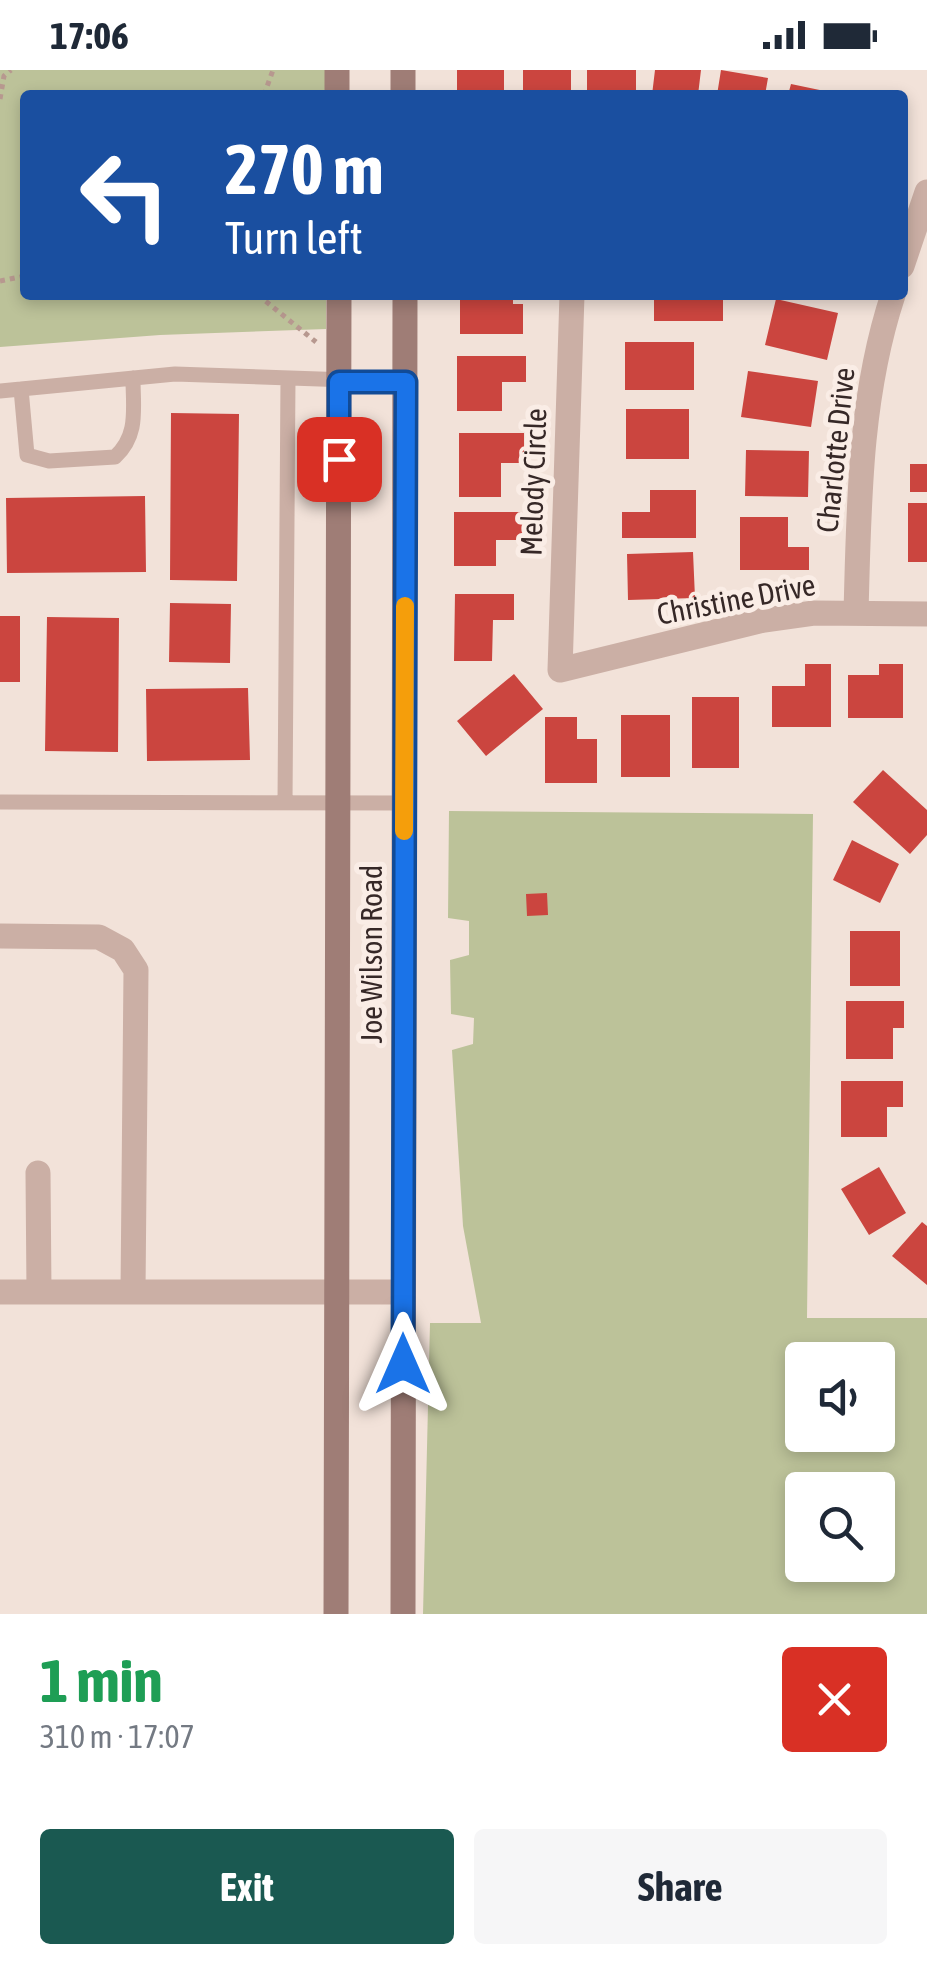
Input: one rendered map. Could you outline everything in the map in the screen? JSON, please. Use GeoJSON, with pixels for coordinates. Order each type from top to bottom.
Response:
{"type":"FeatureCollection","features":[{"type":"Feature","properties":{"kind":"main road","name":"Joe Wilson Road"},"geometry":{"type":"LineString","coordinates":[[336,1614],[338,300]]}},
{"type":"Feature","properties":{"kind":"main road","name":"Joe Wilson Road"},"geometry":{"type":"LineString","coordinates":[[403,1614],[405,300]]}},
{"type":"Feature","properties":{"kind":"street"},"geometry":{"type":"LineString","coordinates":[[908,248],[927,192]]}},
{"type":"Feature","properties":{"kind":"street","name":"Melody Circle"},"geometry":{"type":"LineString","coordinates":[[560,670],[572,300]]}},
{"type":"Feature","properties":{"kind":"street","name":"Charlotte Drive"},"geometry":{"type":"LineString","coordinates":[[856,613],[860,463],[873,370],[892,300]]}},
{"type":"Feature","properties":{"kind":"street","name":"Christine Drive"},"geometry":{"type":"LineString","coordinates":[[560,670],[764,620],[814,613],[927,614]]}},
{"type":"Feature","properties":{"kind":"street"},"geometry":{"type":"LineString","coordinates":[[0,936],[99,937],[123,950],[136,970],[133,1292]]}},
{"type":"Feature","properties":{"kind":"street"},"geometry":{"type":"LineString","coordinates":[[38,1174],[38,1292]]}},
{"type":"Feature","properties":{"kind":"street"},"geometry":{"type":"LineString","coordinates":[[0,1292],[403,1292]]}},
{"type":"Feature","properties":{"kind":"lane"},"geometry":{"type":"LineString","coordinates":[[0,392],[133,378],[232,374],[339,382],[406,382]]}},
{"type":"Feature","properties":{"kind":"lane"},"geometry":{"type":"LineString","coordinates":[[21,389],[26,455],[49,462],[115,457],[128,446],[132,432],[133,378]]}},
{"type":"Feature","properties":{"kind":"lane"},"geometry":{"type":"LineString","coordinates":[[284,803],[288,378]]}},
{"type":"Feature","properties":{"kind":"lane"},"geometry":{"type":"LineString","coordinates":[[0,802],[404,803]]}},
{"type":"Feature","properties":{"kind":"path"},"geometry":{"type":"LineString","coordinates":[[0,99],[4,76],[10,70]]}},
{"type":"Feature","properties":{"kind":"path"},"geometry":{"type":"LineString","coordinates":[[264,300],[322,347]]}},
{"type":"Feature","properties":{"kind":"green space"},"geometry":{"type":"Polygon","coordinates":[[[0,70],[325,70],[325,90],[20,90],[20,300],[326,300],[326,329],[160,335],[0,347],[0,70]]]}},
{"type":"Feature","properties":{"kind":"green space"},"geometry":{"type":"Polygon","coordinates":[[[449,811],[813,814],[807,1318],[927,1318],[927,1614],[423,1614],[430,1323],[481,1323],[463,1226],[452,1050],[473,1044],[474,1018],[451,1014],[450,960],[469,955],[469,921],[448,918],[449,811]]]}},
{"type":"Feature","properties":{"kind":"building"},"geometry":{"type":"Polygon","coordinates":[[[457,70],[504,70],[504,90],[457,90],[457,70]]]}},
{"type":"Feature","properties":{"kind":"building"},"geometry":{"type":"Polygon","coordinates":[[[523,70],[571,70],[571,90],[523,90],[523,70]]]}},
{"type":"Feature","properties":{"kind":"building"},"geometry":{"type":"Polygon","coordinates":[[[587,70],[636,70],[636,90],[587,90],[587,70]]]}},
{"type":"Feature","properties":{"kind":"building"},"geometry":{"type":"Polygon","coordinates":[[[655,70],[701,70],[699,90],[653,90],[655,70]]]}},
{"type":"Feature","properties":{"kind":"building"},"geometry":{"type":"Polygon","coordinates":[[[721,70],[768,78],[766,90],[718,90],[721,70]]]}},
{"type":"Feature","properties":{"kind":"building"},"geometry":{"type":"Polygon","coordinates":[[[791,84],[820,90],[789,90],[791,84]]]}},
{"type":"Feature","properties":{"kind":"building"},"geometry":{"type":"Polygon","coordinates":[[[460,300],[513,300],[513,304],[523,304],[523,334],[460,334],[460,300]]]}},
{"type":"Feature","properties":{"kind":"building"},"geometry":{"type":"Polygon","coordinates":[[[654,300],[723,300],[723,321],[654,321],[654,300]]]}},
{"type":"Feature","properties":{"kind":"building"},"geometry":{"type":"Polygon","coordinates":[[[776,300],[838,313],[827,360],[765,345],[776,300]]]}},
{"type":"Feature","properties":{"kind":"building"},"geometry":{"type":"Polygon","coordinates":[[[625,342],[694,342],[694,390],[625,390],[625,342]]]}},
{"type":"Feature","properties":{"kind":"building"},"geometry":{"type":"Polygon","coordinates":[[[457,356],[526,356],[526,382],[502,382],[502,411],[457,411],[457,356]]]}},
{"type":"Feature","properties":{"kind":"building"},"geometry":{"type":"Polygon","coordinates":[[[748,371],[818,381],[811,427],[741,417],[748,371]]]}},
{"type":"Feature","properties":{"kind":"building"},"geometry":{"type":"Polygon","coordinates":[[[626,409],[689,409],[689,459],[626,459],[626,409]]]}},
{"type":"Feature","properties":{"kind":"building"},"geometry":{"type":"Polygon","coordinates":[[[171,413],[239,414],[237,581],[170,580],[171,413]]]}},
{"type":"Feature","properties":{"kind":"building"},"geometry":{"type":"Polygon","coordinates":[[[459,433],[524,433],[524,463],[501,463],[501,497],[459,497],[459,433]]]}},
{"type":"Feature","properties":{"kind":"building"},"geometry":{"type":"Polygon","coordinates":[[[746,450],[809,451],[808,497],[745,496],[746,450]]]}},
{"type":"Feature","properties":{"kind":"building"},"geometry":{"type":"Polygon","coordinates":[[[910,464],[927,464],[927,492],[910,492],[910,464]]]}},
{"type":"Feature","properties":{"kind":"building"},"geometry":{"type":"Polygon","coordinates":[[[650,490],[696,490],[696,538],[622,538],[622,512],[650,512],[650,490]]]}},
{"type":"Feature","properties":{"kind":"building"},"geometry":{"type":"Polygon","coordinates":[[[145,496],[146,572],[7,573],[6,498],[145,496]]]}},
{"type":"Feature","properties":{"kind":"building"},"geometry":{"type":"Polygon","coordinates":[[[908,503],[927,503],[927,562],[908,562],[908,503]]]}},
{"type":"Feature","properties":{"kind":"building"},"geometry":{"type":"Polygon","coordinates":[[[454,512],[523,512],[523,540],[496,540],[496,566],[454,566],[454,512]]]}},
{"type":"Feature","properties":{"kind":"building"},"geometry":{"type":"Polygon","coordinates":[[[740,517],[788,517],[788,547],[809,547],[809,570],[740,570],[740,517]]]}},
{"type":"Feature","properties":{"kind":"building"},"geometry":{"type":"Polygon","coordinates":[[[693,552],[695,598],[628,600],[627,554],[693,552]]]}},
{"type":"Feature","properties":{"kind":"building"},"geometry":{"type":"Polygon","coordinates":[[[455,594],[514,594],[514,620],[493,620],[492,661],[454,661],[455,594]]]}},
{"type":"Feature","properties":{"kind":"building"},"geometry":{"type":"Polygon","coordinates":[[[170,603],[231,604],[230,663],[169,662],[170,603]]]}},
{"type":"Feature","properties":{"kind":"building"},"geometry":{"type":"Polygon","coordinates":[[[0,616],[20,616],[20,682],[0,682],[0,616]]]}},
{"type":"Feature","properties":{"kind":"building"},"geometry":{"type":"Polygon","coordinates":[[[47,617],[119,618],[118,752],[45,751],[47,617]]]}},
{"type":"Feature","properties":{"kind":"building"},"geometry":{"type":"Polygon","coordinates":[[[805,664],[831,664],[831,727],[772,727],[772,686],[805,686],[805,664]]]}},
{"type":"Feature","properties":{"kind":"building"},"geometry":{"type":"Polygon","coordinates":[[[879,664],[903,664],[903,718],[848,718],[848,675],[879,675],[879,664]]]}},
{"type":"Feature","properties":{"kind":"building"},"geometry":{"type":"Polygon","coordinates":[[[514,674],[543,709],[486,756],[457,721],[514,674]]]}},
{"type":"Feature","properties":{"kind":"building"},"geometry":{"type":"Polygon","coordinates":[[[248,688],[250,760],[147,761],[146,689],[248,688]]]}},
{"type":"Feature","properties":{"kind":"building"},"geometry":{"type":"Polygon","coordinates":[[[692,697],[739,697],[739,768],[692,768],[692,697]]]}},
{"type":"Feature","properties":{"kind":"building"},"geometry":{"type":"Polygon","coordinates":[[[621,715],[670,715],[670,777],[621,777],[621,715]]]}},
{"type":"Feature","properties":{"kind":"building"},"geometry":{"type":"Polygon","coordinates":[[[545,717],[577,717],[577,739],[597,739],[597,783],[545,783],[545,717]]]}},
{"type":"Feature","properties":{"kind":"building"},"geometry":{"type":"Polygon","coordinates":[[[883,770],[927,810],[927,835],[910,854],[853,802],[883,770]]]}},
{"type":"Feature","properties":{"kind":"building"},"geometry":{"type":"Polygon","coordinates":[[[852,840],[899,864],[880,903],[833,880],[852,840]]]}},
{"type":"Feature","properties":{"kind":"building"},"geometry":{"type":"Polygon","coordinates":[[[547,893],[548,915],[527,916],[526,894],[547,893]]]}},
{"type":"Feature","properties":{"kind":"building"},"geometry":{"type":"Polygon","coordinates":[[[850,931],[900,931],[900,986],[850,986],[850,931]]]}},
{"type":"Feature","properties":{"kind":"building"},"geometry":{"type":"Polygon","coordinates":[[[846,1001],[904,1001],[904,1028],[893,1028],[893,1059],[846,1059],[846,1001]]]}},
{"type":"Feature","properties":{"kind":"building"},"geometry":{"type":"Polygon","coordinates":[[[841,1081],[903,1081],[903,1107],[887,1107],[887,1137],[841,1137],[841,1081]]]}},
{"type":"Feature","properties":{"kind":"building"},"geometry":{"type":"Polygon","coordinates":[[[879,1167],[906,1213],[869,1235],[841,1189],[879,1167]]]}},
{"type":"Feature","properties":{"kind":"building"},"geometry":{"type":"Polygon","coordinates":[[[922,1222],[927,1226],[927,1285],[892,1256],[922,1222]]]}},
{"type":"Feature","properties":{"kind":"slow traffic"},"geometry":{"type":"LineString","coordinates":[[404,831],[405,606]]}},
{"type":"Feature","properties":{"kind":"route"},"geometry":{"type":"LineString","coordinates":[[339,459],[339,382],[406,382],[403,1364]]}}]}
